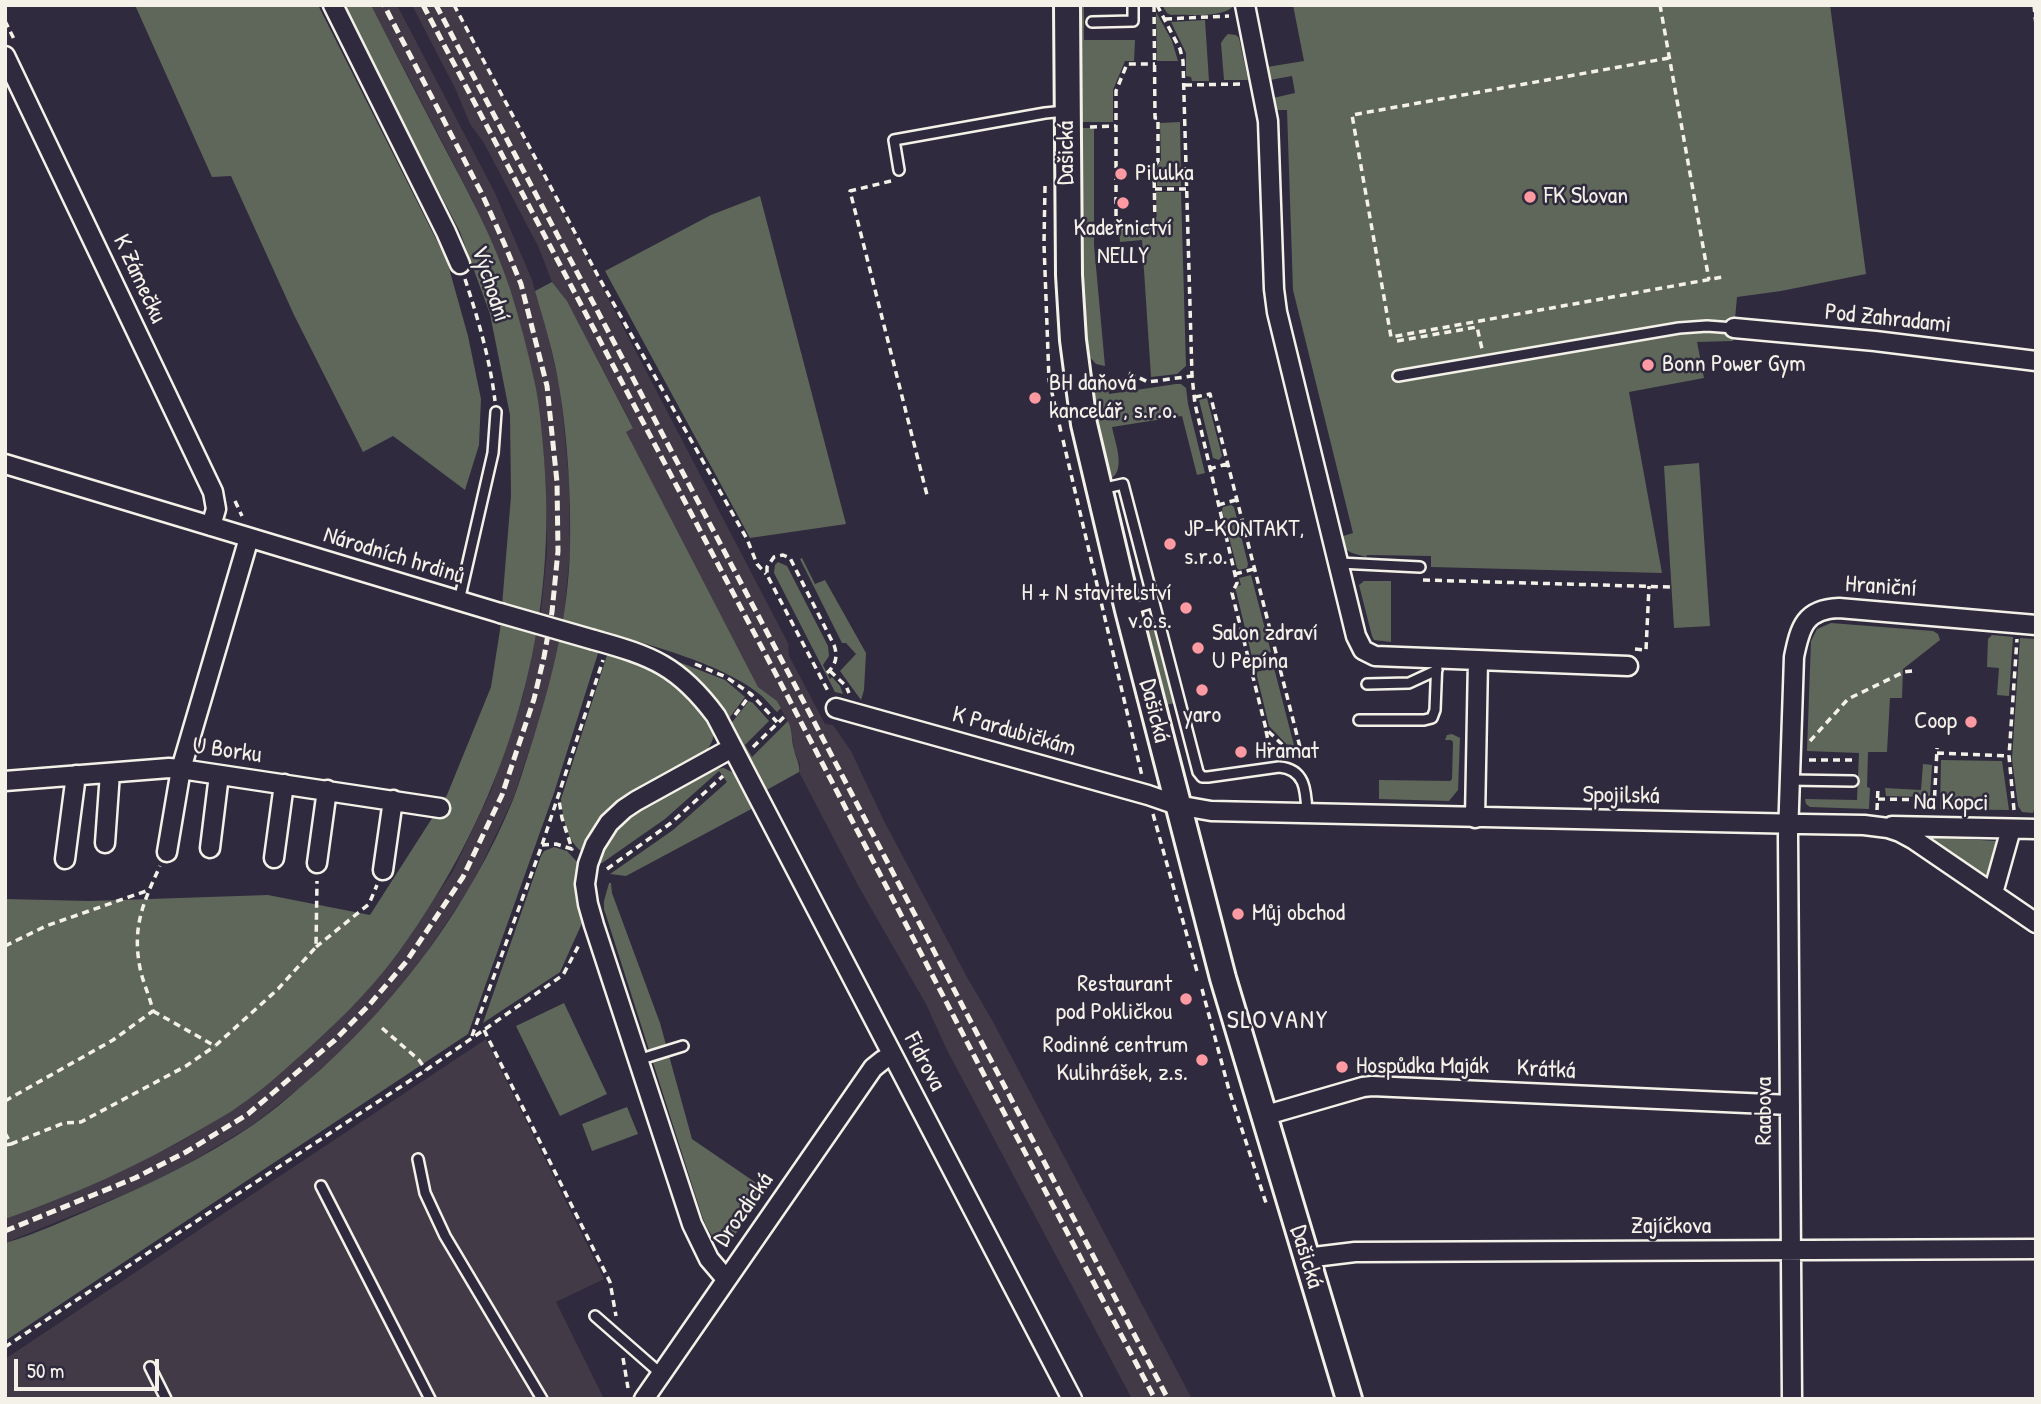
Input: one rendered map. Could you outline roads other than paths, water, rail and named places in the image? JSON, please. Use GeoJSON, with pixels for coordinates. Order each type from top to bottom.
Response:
{"type":"FeatureCollection","features":[{"type":"Feature","properties":{"kind":"main road","name":"Dašická"},"geometry":{"type":"LineString","coordinates":[[1067,5],[1070,318],[1084,424],[1128,610],[1223,978],[1349,1399]]}},
{"type":"Feature","properties":{"kind":"street","name":"Východní"},"geometry":{"type":"LineString","coordinates":[[333,5],[460,264]]}},
{"type":"Feature","properties":{"kind":"street"},"geometry":{"type":"LineString","coordinates":[[1246,10],[1268,121],[1277,312],[1356,636],[1363,650],[1375,656],[1437,664],[1478,660],[1628,658]]}},
{"type":"Feature","properties":{"kind":"street","name":"K Zámečku"},"geometry":{"type":"LineString","coordinates":[[5,56],[213,492],[216,509],[211,526]]}},
{"type":"Feature","properties":{"kind":"street","name":"Pod Zahradami"},"geometry":{"type":"LineString","coordinates":[[1734,328],[1875,341],[2036,361]]}},
{"type":"Feature","properties":{"kind":"street","name":"Národních hrdinů"},"geometry":{"type":"LineString","coordinates":[[5,464],[651,658],[673,671],[705,701],[722,728],[741,750]]}},
{"type":"Feature","properties":{"kind":"street"},"geometry":{"type":"LineString","coordinates":[[167,852],[181,769],[249,538]]}},
{"type":"Feature","properties":{"kind":"street","name":"Hraniční"},"geometry":{"type":"LineString","coordinates":[[1788,823],[1794,657],[1800,631],[1806,619],[1825,608],[1839,608],[2020,623]]}},
{"type":"Feature","properties":{"kind":"street"},"geometry":{"type":"LineString","coordinates":[[1475,818],[1478,660]]}},
{"type":"Feature","properties":{"kind":"street","name":"K Pardubičkám"},"geometry":{"type":"LineString","coordinates":[[836,709],[1177,805]]}},
{"type":"Feature","properties":{"kind":"street"},"geometry":{"type":"LineString","coordinates":[[726,1279],[714,1267],[696,1236],[594,925],[585,884],[595,845],[609,823],[624,809],[741,750]]}},
{"type":"Feature","properties":{"kind":"street","name":"Fidrova"},"geometry":{"type":"LineString","coordinates":[[741,750],[892,1055],[1072,1399]]}},
{"type":"Feature","properties":{"kind":"street","name":"U Borku"},"geometry":{"type":"LineString","coordinates":[[5,781],[181,769],[440,808]]}},
{"type":"Feature","properties":{"kind":"street"},"geometry":{"type":"LineString","coordinates":[[104,843],[110,773]]}},
{"type":"Feature","properties":{"kind":"street"},"geometry":{"type":"LineString","coordinates":[[65,859],[76,775]]}},
{"type":"Feature","properties":{"kind":"street"},"geometry":{"type":"LineString","coordinates":[[210,848],[219,775]]}},
{"type":"Feature","properties":{"kind":"street"},"geometry":{"type":"LineString","coordinates":[[274,858],[284,784]]}},
{"type":"Feature","properties":{"kind":"street"},"geometry":{"type":"LineString","coordinates":[[317,863],[327,790]]}},
{"type":"Feature","properties":{"kind":"street"},"geometry":{"type":"LineString","coordinates":[[383,870],[393,800]]}},
{"type":"Feature","properties":{"kind":"street","name":"Spojilská"},"geometry":{"type":"LineString","coordinates":[[1177,805],[1211,811],[1788,823],[1888,828],[1906,835],[2036,923]]}},
{"type":"Feature","properties":{"kind":"street","name":"Raabova"},"geometry":{"type":"LineString","coordinates":[[1788,823],[1792,1399]]}},
{"type":"Feature","properties":{"kind":"street"},"geometry":{"type":"LineString","coordinates":[[1993,893],[2013,823]]}},
{"type":"Feature","properties":{"kind":"street","name":"Na Kopci"},"geometry":{"type":"LineString","coordinates":[[1864,825],[2013,823],[2036,829]]}},
{"type":"Feature","properties":{"kind":"street","name":"Drozdická"},"geometry":{"type":"LineString","coordinates":[[636,1395],[660,1373],[873,1068],[892,1055]]}},
{"type":"Feature","properties":{"kind":"street","name":"Krátká"},"geometry":{"type":"LineString","coordinates":[[1263,1116],[1363,1087],[1790,1105]]}},
{"type":"Feature","properties":{"kind":"street","name":"Zajíčkova"},"geometry":{"type":"LineString","coordinates":[[1306,1258],[1355,1252],[2036,1250]]}},
{"type":"Feature","properties":{"kind":"lane"},"geometry":{"type":"LineString","coordinates":[[1092,22],[1133,21],[1133,5]]}},
{"type":"Feature","properties":{"kind":"lane"},"geometry":{"type":"LineString","coordinates":[[899,170],[894,141],[1067,111]]}},
{"type":"Feature","properties":{"kind":"lane"},"geometry":{"type":"LineString","coordinates":[[1398,376],[1679,328],[1734,328]]}},
{"type":"Feature","properties":{"kind":"lane"},"geometry":{"type":"LineString","coordinates":[[459,601],[493,453],[496,412]]}},
{"type":"Feature","properties":{"kind":"lane"},"geometry":{"type":"LineString","coordinates":[[1099,489],[1124,484],[1198,772],[1208,778],[1275,768],[1291,769],[1298,773],[1304,789],[1307,814]]}},
{"type":"Feature","properties":{"kind":"lane"},"geometry":{"type":"LineString","coordinates":[[1339,563],[1420,566]]}},
{"type":"Feature","properties":{"kind":"lane"},"geometry":{"type":"LineString","coordinates":[[1128,610],[1154,602]]}},
{"type":"Feature","properties":{"kind":"lane"},"geometry":{"type":"LineString","coordinates":[[1367,684],[1409,683],[1437,664]]}},
{"type":"Feature","properties":{"kind":"lane"},"geometry":{"type":"LineString","coordinates":[[1359,720],[1433,718],[1437,664]]}},
{"type":"Feature","properties":{"kind":"lane"},"geometry":{"type":"LineString","coordinates":[[1790,780],[1853,781]]}},
{"type":"Feature","properties":{"kind":"lane"},"geometry":{"type":"LineString","coordinates":[[638,1060],[683,1046]]}},
{"type":"Feature","properties":{"kind":"lane"},"geometry":{"type":"LineString","coordinates":[[418,1159],[425,1193],[445,1236],[542,1399]]}},
{"type":"Feature","properties":{"kind":"lane"},"geometry":{"type":"LineString","coordinates":[[321,1186],[430,1399]]}},
{"type":"Feature","properties":{"kind":"lane"},"geometry":{"type":"LineString","coordinates":[[595,1316],[660,1373]]}},
{"type":"Feature","properties":{"kind":"lane"},"geometry":{"type":"LineString","coordinates":[[150,1367],[166,1399]]}},
{"type":"Feature","properties":{"kind":"railway"},"geometry":{"type":"LineString","coordinates":[[5,1231],[135,1178],[186,1152],[248,1114],[335,1040],[406,962],[463,877],[502,795],[534,699],[552,612],[558,551],[557,482],[547,386],[521,284],[504,243],[483,196],[384,5]]}},
{"type":"Feature","properties":{"kind":"railway"},"geometry":{"type":"LineString","coordinates":[[423,5],[1155,1399]]}},
{"type":"Feature","properties":{"kind":"railway"},"geometry":{"type":"LineString","coordinates":[[436,5],[1168,1399]]}},
{"type":"Feature","properties":{"kind":"place","name":"Pilulka"},"geometry":{"type":"Point","coordinates":[1121,174]}},
{"type":"Feature","properties":{"kind":"place","name":"FK Slovan"},"geometry":{"type":"Point","coordinates":[1530,197]}},
{"type":"Feature","properties":{"kind":"place","name":"Kadeřnictví NELLY"},"geometry":{"type":"Point","coordinates":[1123,203]}},
{"type":"Feature","properties":{"kind":"place","name":"Bonn Power Gym"},"geometry":{"type":"Point","coordinates":[1648,365]}},
{"type":"Feature","properties":{"kind":"place","name":"BH daňová kancelář, s.r.o."},"geometry":{"type":"Point","coordinates":[1035,398]}},
{"type":"Feature","properties":{"kind":"place","name":"JP-KONTAKT, s.r.o."},"geometry":{"type":"Point","coordinates":[1170,544]}},
{"type":"Feature","properties":{"kind":"place","name":"H + N stavitelství v.o.s."},"geometry":{"type":"Point","coordinates":[1186,608]}},
{"type":"Feature","properties":{"kind":"place","name":"Salon zdraví U Pepína"},"geometry":{"type":"Point","coordinates":[1198,648]}},
{"type":"Feature","properties":{"kind":"place","name":"yaro"},"geometry":{"type":"Point","coordinates":[1202,690]}},
{"type":"Feature","properties":{"kind":"place","name":"Coop"},"geometry":{"type":"Point","coordinates":[1971,722]}},
{"type":"Feature","properties":{"kind":"place","name":"Hramat"},"geometry":{"type":"Point","coordinates":[1241,752]}},
{"type":"Feature","properties":{"kind":"place","name":"Můj obchod"},"geometry":{"type":"Point","coordinates":[1238,914]}},
{"type":"Feature","properties":{"kind":"place","name":"Restaurant pod Pokličkou"},"geometry":{"type":"Point","coordinates":[1186,999]}},
{"type":"Feature","properties":{"kind":"place","name":"Rodinné centrum Kulihrášek, z.s."},"geometry":{"type":"Point","coordinates":[1202,1060]}},
{"type":"Feature","properties":{"kind":"place","name":"Hospůdka Maják"},"geometry":{"type":"Point","coordinates":[1342,1067]}},
{"type":"Feature","properties":{"kind":"district","name":"SLOVANY"},"geometry":{"type":"Point","coordinates":[1278,1021]}}]}
